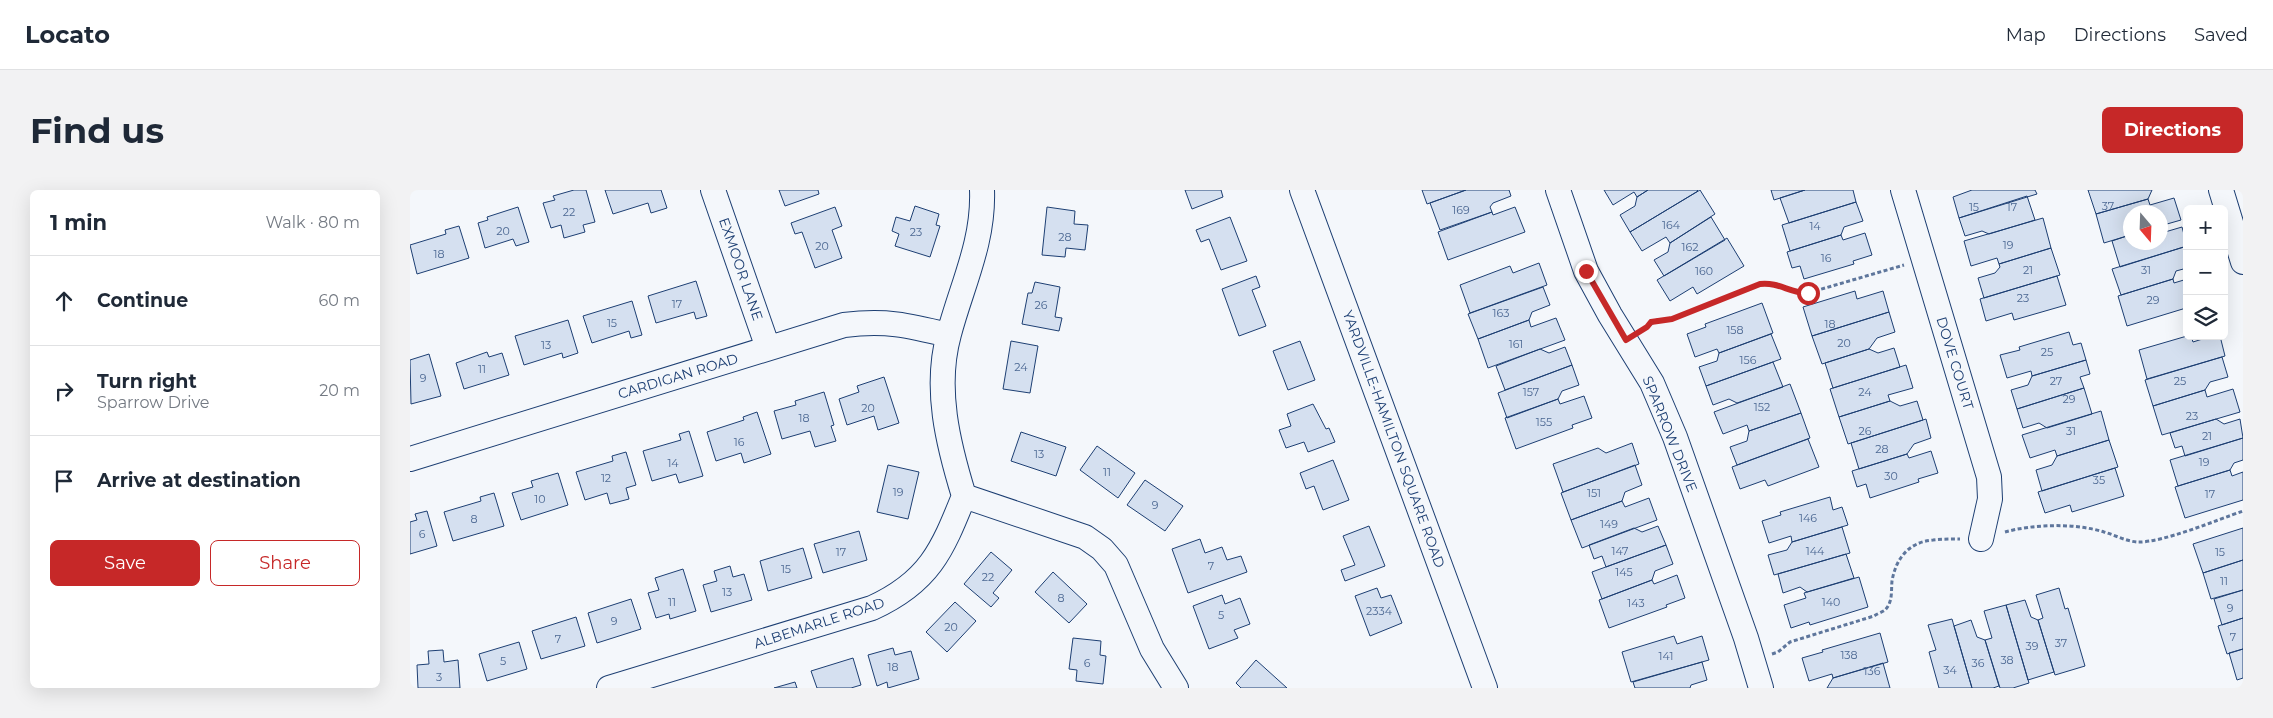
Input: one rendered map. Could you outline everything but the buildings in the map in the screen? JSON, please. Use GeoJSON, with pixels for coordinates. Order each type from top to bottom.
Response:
{"type":"FeatureCollection","features":[{"type":"Feature","properties":{"kind":"street","name":"EXMOOR LANE"},"geometry":{"type":"LineString","coordinates":[[713,190],[768,348]]}},
{"type":"Feature","properties":{"kind":"street"},"geometry":{"type":"LineString","coordinates":[[982,190],[977,244],[948,335],[943,368],[943,399],[952,459],[964,496],[1085,537],[1102,549],[1116,565],[1168,684]]}},
{"type":"Feature","properties":{"kind":"street","name":"YARDVILLE-HAMILTON SQUARE ROAD"},"geometry":{"type":"LineString","coordinates":[[1302,190],[1485,688]]}},
{"type":"Feature","properties":{"kind":"street","name":"SPARROW DRIVE"},"geometry":{"type":"LineString","coordinates":[[1558,190],[1586,271],[1652,383],[1675,437],[1761,688]]}},
{"type":"Feature","properties":{"kind":"street","name":"DOVE COURT"},"geometry":{"type":"LineString","coordinates":[[1903,190],[1989,477],[1990,499],[1982,539]]}},
{"type":"Feature","properties":{"kind":"street"},"geometry":{"type":"LineString","coordinates":[[2221,190],[2243,262]]}},
{"type":"Feature","properties":{"kind":"street","name":"CARDIGAN ROAD"},"geometry":{"type":"LineString","coordinates":[[410,459],[844,325],[872,322],[904,324],[948,335]]}},
{"type":"Feature","properties":{"kind":"street","name":"ALBEMARLE ROAD"},"geometry":{"type":"LineString","coordinates":[[609,688],[848,616],[894,598],[916,582],[936,557],[964,496]]}},
{"type":"Feature","properties":{"kind":"path"},"geometry":{"type":"LineString","coordinates":[[1626,340],[1647,327],[1651,322],[1672,319],[1760,284],[1772,283],[1796,293],[1808,293],[1924,259]]}},
{"type":"Feature","properties":{"kind":"path"},"geometry":{"type":"LineString","coordinates":[[1752,658],[1778,652],[1790,642],[1874,616],[1885,610],[1892,599],[1892,582],[1898,560],[1916,544],[1931,540],[1982,539],[2015,529],[2066,527],[2104,532],[2119,539],[2137,542],[2153,541],[2243,511]]}},
{"type":"Feature","properties":{"kind":"route"},"geometry":{"type":"LineString","coordinates":[[1586,271],[1626,340],[1647,327],[1651,322],[1672,319],[1760,284],[1772,283],[1796,293],[1808,293]]}}]}
